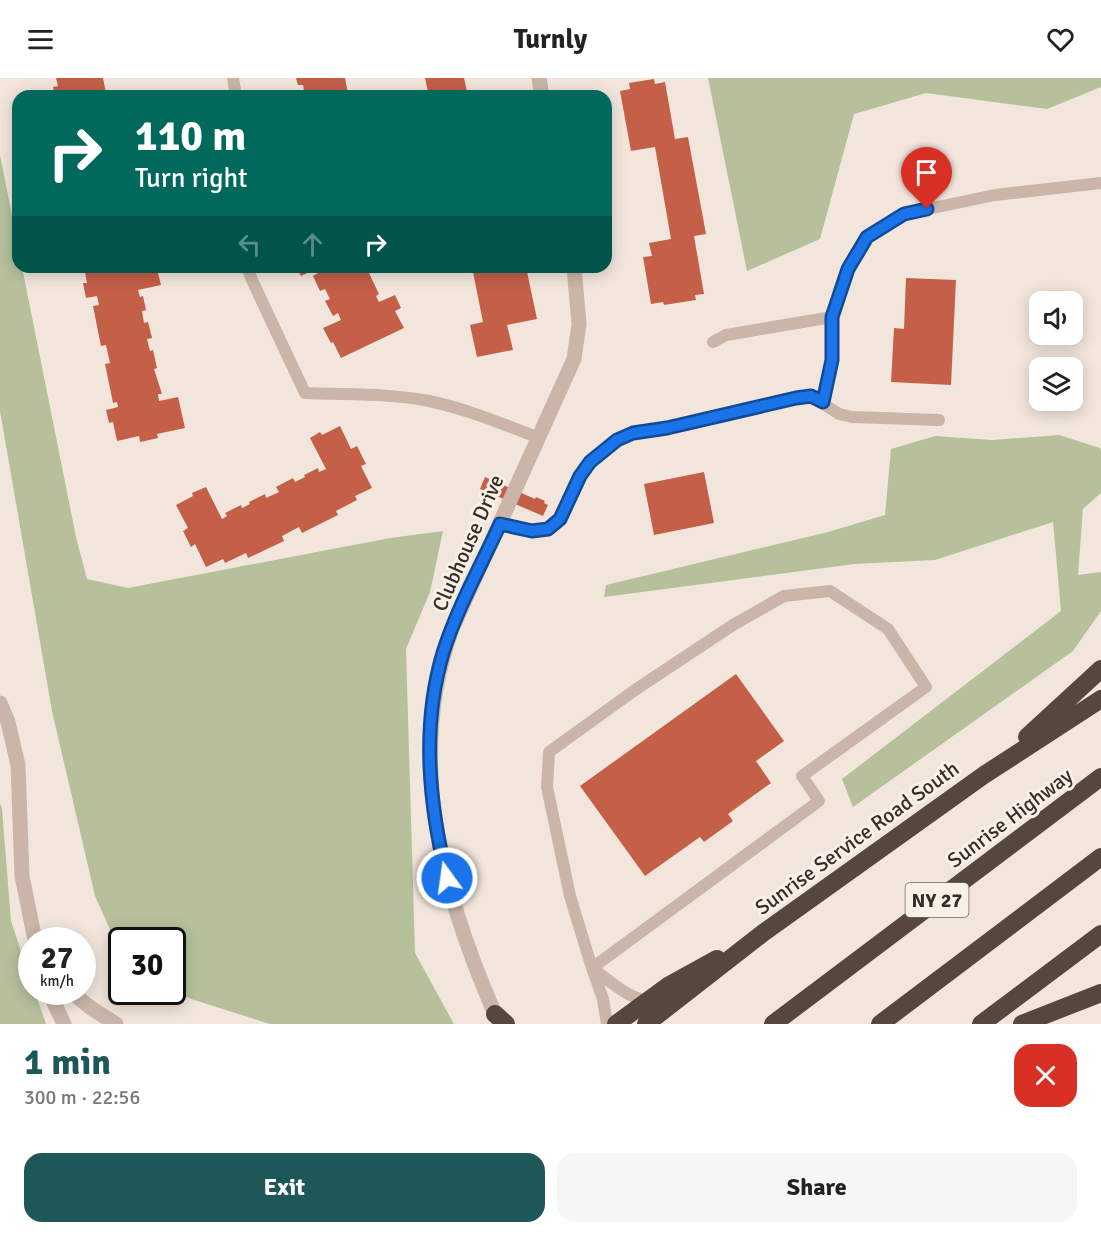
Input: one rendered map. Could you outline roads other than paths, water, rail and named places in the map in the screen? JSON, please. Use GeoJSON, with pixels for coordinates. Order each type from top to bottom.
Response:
{"type":"FeatureCollection","features":[{"type":"Feature","properties":{"kind":"highway"},"geometry":{"type":"LineString","coordinates":[[984,775],[1101,669]]}},
{"type":"Feature","properties":{"kind":"highway","name":"Sunrise Service Road South"},"geometry":{"type":"LineString","coordinates":[[646,1024],[763,933],[984,775],[1101,699]]}},
{"type":"Feature","properties":{"kind":"highway","name":"Sunrise Highway"},"geometry":{"type":"LineString","coordinates":[[773,1024],[1101,777]]}},
{"type":"Feature","properties":{"kind":"highway"},"geometry":{"type":"LineString","coordinates":[[880,1024],[1101,857]]}},
{"type":"Feature","properties":{"kind":"highway"},"geometry":{"type":"LineString","coordinates":[[616,1024],[668,986],[763,933]]}},
{"type":"Feature","properties":{"kind":"highway"},"geometry":{"type":"LineString","coordinates":[[981,1024],[1101,934]]}},
{"type":"Feature","properties":{"kind":"highway"},"geometry":{"type":"LineString","coordinates":[[1022,1024],[1101,993]]}},
{"type":"Feature","properties":{"kind":"street","name":"Clubhouse Drive"},"geometry":{"type":"LineString","coordinates":[[499,1021],[467,946],[447,878],[434,819],[430,759],[433,700],[452,629],[574,359],[579,324],[575,273]]}},
{"type":"Feature","properties":{"kind":"street"},"geometry":{"type":"LineString","coordinates":[[0,704],[8,722],[18,765],[22,876],[32,927]]}},
{"type":"Feature","properties":{"kind":"street"},"geometry":{"type":"LineString","coordinates":[[55,1005],[64,1024]]}},
{"type":"Feature","properties":{"kind":"street"},"geometry":{"type":"LineString","coordinates":[[87,1005],[116,1024]]}},
{"type":"Feature","properties":{"kind":"lane"},"geometry":{"type":"LineString","coordinates":[[823,402],[832,360],[832,317],[848,269],[867,237],[904,214],[995,195],[1101,183]]}},
{"type":"Feature","properties":{"kind":"lane"},"geometry":{"type":"LineString","coordinates":[[250,273],[305,393],[428,401],[449,406],[539,438]]}},
{"type":"Feature","properties":{"kind":"lane"},"geometry":{"type":"LineString","coordinates":[[713,342],[726,335],[832,317]]}},
{"type":"Feature","properties":{"kind":"lane"},"geometry":{"type":"LineString","coordinates":[[500,524],[532,531],[548,529],[560,519],[580,476],[590,462],[617,440],[633,433],[667,428],[811,396],[839,414],[852,417],[939,420]]}},
{"type":"Feature","properties":{"kind":"lane"},"geometry":{"type":"LineString","coordinates":[[591,968],[819,801],[802,776],[926,687],[888,629],[830,591],[784,596],[733,625],[635,690],[549,752],[547,787],[570,896],[591,968],[603,999],[607,1024]]}},
{"type":"Feature","properties":{"kind":"lane"},"geometry":{"type":"LineString","coordinates":[[591,968],[622,991],[647,1001]]}}]}
